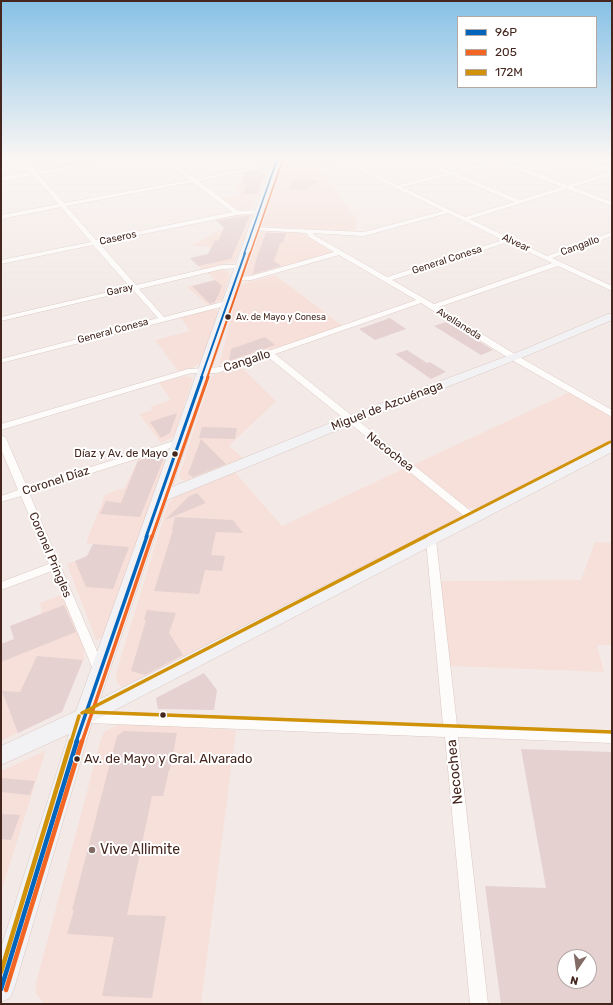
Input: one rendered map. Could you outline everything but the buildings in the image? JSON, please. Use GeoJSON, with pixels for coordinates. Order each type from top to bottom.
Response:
{"type":"FeatureCollection","features":[{"type":"Feature","properties":{"kind":"main road"},"geometry":{"type":"LineString","coordinates":[[1,990],[84,717],[180,442],[234,279],[262,204]]}},
{"type":"Feature","properties":{"kind":"main road","name":"Miguel de Azcuénaga"},"geometry":{"type":"LineString","coordinates":[[161,497],[612,316]]}},
{"type":"Feature","properties":{"kind":"main road"},"geometry":{"type":"LineString","coordinates":[[1,756],[84,717],[612,446]]}},
{"type":"Feature","properties":{"kind":"street"},"geometry":{"type":"LineString","coordinates":[[1,217],[74,204]]}},
{"type":"Feature","properties":{"kind":"street"},"geometry":{"type":"LineString","coordinates":[[225,204],[237,213]]}},
{"type":"Feature","properties":{"kind":"street","name":"Alvear"},"geometry":{"type":"LineString","coordinates":[[434,204],[612,289]]}},
{"type":"Feature","properties":{"kind":"street"},"geometry":{"type":"LineString","coordinates":[[465,218],[513,204]]}},
{"type":"Feature","properties":{"kind":"street"},"geometry":{"type":"LineString","coordinates":[[64,206],[162,319]]}},
{"type":"Feature","properties":{"kind":"street"},"geometry":{"type":"LineString","coordinates":[[253,228],[364,234],[449,211]]}},
{"type":"Feature","properties":{"kind":"street","name":"Caseros"},"geometry":{"type":"LineString","coordinates":[[1,262],[237,213],[259,212]]}},
{"type":"Feature","properties":{"kind":"street","name":"Avellaneda"},"geometry":{"type":"LineString","coordinates":[[309,231],[311,236],[339,253],[433,307],[513,357],[612,414]]}},
{"type":"Feature","properties":{"kind":"street","name":"Cangallo"},"geometry":{"type":"LineString","coordinates":[[547,258],[612,234]]}},
{"type":"Feature","properties":{"kind":"street","name":"General Conesa"},"geometry":{"type":"LineString","coordinates":[[386,280],[508,240]]}},
{"type":"Feature","properties":{"kind":"street"},"geometry":{"type":"LineString","coordinates":[[234,279],[251,278],[339,253]]}},
{"type":"Feature","properties":{"kind":"street","name":"Cangallo"},"geometry":{"type":"LineString","coordinates":[[433,307],[559,263]]}},
{"type":"Feature","properties":{"kind":"street","name":"Garay"},"geometry":{"type":"LineString","coordinates":[[1,319],[222,267],[240,266]]}},
{"type":"Feature","properties":{"kind":"street","name":"Cangallo"},"geometry":{"type":"LineString","coordinates":[[1,427],[182,373],[225,369],[421,300]]}},
{"type":"Feature","properties":{"kind":"street","name":"General Conesa"},"geometry":{"type":"LineString","coordinates":[[1,361],[226,303]]}},
{"type":"Feature","properties":{"kind":"street","name":"Necochea"},"geometry":{"type":"LineString","coordinates":[[270,354],[473,518]]}},
{"type":"Feature","properties":{"kind":"street","name":"Coronel Pringles"},"geometry":{"type":"LineString","coordinates":[[1,438],[100,672]]}},
{"type":"Feature","properties":{"kind":"street","name":"Coronel Díaz"},"geometry":{"type":"LineString","coordinates":[[1,498],[180,442]]}},
{"type":"Feature","properties":{"kind":"street","name":"Necochea"},"geometry":{"type":"LineString","coordinates":[[431,540],[479,1004]]}},
{"type":"Feature","properties":{"kind":"street"},"geometry":{"type":"LineString","coordinates":[[1,586],[55,566]]}},
{"type":"Feature","properties":{"kind":"street"},"geometry":{"type":"LineString","coordinates":[[84,717],[612,737]]}},
{"type":"Feature","properties":{"kind":"shaded area"},"geometry":{"type":"Polygon","coordinates":[[[230,204],[254,204],[252,209],[238,210],[230,204]]]}},
{"type":"Feature","properties":{"kind":"shaded area"},"geometry":{"type":"Polygon","coordinates":[[[269,204],[345,204],[357,220],[355,232],[262,226],[269,204]]]}},
{"type":"Feature","properties":{"kind":"shaded area"},"geometry":{"type":"Polygon","coordinates":[[[241,214],[252,217],[235,261],[202,270],[190,258],[208,254],[212,247],[190,246],[224,228],[214,219],[241,214]]]}},
{"type":"Feature","properties":{"kind":"shaded area"},"geometry":{"type":"Polygon","coordinates":[[[266,230],[301,232],[332,252],[331,254],[254,275],[245,274],[260,232],[266,230]]]}},
{"type":"Feature","properties":{"kind":"shaded area"},"geometry":{"type":"Polygon","coordinates":[[[219,270],[227,271],[230,274],[222,300],[208,305],[187,287],[215,280],[207,272],[219,270]]]}},
{"type":"Feature","properties":{"kind":"shaded area"},"geometry":{"type":"Polygon","coordinates":[[[275,275],[343,326],[229,364],[221,364],[220,362],[238,287],[241,284],[275,275]]]}},
{"type":"Feature","properties":{"kind":"shaded area"},"geometry":{"type":"Polygon","coordinates":[[[210,310],[217,310],[219,312],[202,362],[192,368],[178,371],[155,340],[190,331],[180,317],[210,310]]]}},
{"type":"Feature","properties":{"kind":"shaded area"},"geometry":{"type":"Polygon","coordinates":[[[241,367],[276,401],[229,446],[244,459],[189,481],[182,480],[179,476],[210,379],[214,375],[241,367]]]}},
{"type":"Feature","properties":{"kind":"shaded area"},"geometry":{"type":"Polygon","coordinates":[[[185,376],[193,378],[174,436],[161,443],[139,414],[152,410],[150,407],[171,400],[159,383],[185,376]]]}},
{"type":"Feature","properties":{"kind":"shaded area"},"geometry":{"type":"Polygon","coordinates":[[[570,392],[612,417],[612,440],[477,509],[465,507],[413,465],[570,392]]]}},
{"type":"Feature","properties":{"kind":"shaded area"},"geometry":{"type":"Polygon","coordinates":[[[160,450],[167,451],[168,453],[115,607],[102,638],[96,640],[67,564],[87,557],[93,544],[87,544],[87,540],[105,495],[119,489],[124,489],[140,456],[160,450]]]}},
{"type":"Feature","properties":{"kind":"shaded area"},"geometry":{"type":"Polygon","coordinates":[[[407,467],[460,511],[461,515],[459,519],[247,624],[133,687],[126,688],[120,686],[117,682],[116,673],[168,504],[178,493],[234,471],[282,526],[407,467]]]}},
{"type":"Feature","properties":{"kind":"shaded area"},"geometry":{"type":"Polygon","coordinates":[[[595,542],[612,543],[612,645],[597,645],[604,672],[450,666],[440,581],[581,580],[595,542]]]}},
{"type":"Feature","properties":{"kind":"shaded area"},"geometry":{"type":"Polygon","coordinates":[[[66,593],[84,648],[84,659],[62,711],[1,741],[1,644],[14,639],[10,626],[42,613],[40,603],[66,593]]]}},
{"type":"Feature","properties":{"kind":"shaded area"},"geometry":{"type":"Polygon","coordinates":[[[125,723],[236,730],[201,1004],[45,1004],[36,994],[36,983],[101,739],[104,732],[125,723]]]}},
{"type":"Feature","properties":{"kind":"shaded area"},"geometry":{"type":"Polygon","coordinates":[[[45,747],[44,756],[1,892],[1,771],[43,752],[45,747]]]}},
{"type":"Feature","properties":{"kind":"transit line","name":"96P"},"geometry":{"type":"LineString","coordinates":[[1,989],[84,717],[262,204]]}},
{"type":"Feature","properties":{"kind":"transit line","name":"205"},"geometry":{"type":"LineString","coordinates":[[6,990],[89,719],[267,204]]}},
{"type":"Feature","properties":{"kind":"transit line","name":"172M"},"geometry":{"type":"LineString","coordinates":[[82,713],[610,442]]}},
{"type":"Feature","properties":{"kind":"transit line","name":"172M"},"geometry":{"type":"LineString","coordinates":[[86,712],[612,732]]}},
{"type":"Feature","properties":{"kind":"transit line","name":"172M"},"geometry":{"type":"LineString","coordinates":[[1,972],[79,716]]}},
{"type":"Feature","properties":{"kind":"place","name":"Av. de Mayo y Conesa"},"geometry":{"type":"Point","coordinates":[228,317]}},
{"type":"Feature","properties":{"kind":"place","name":"Díaz y Av. de Mayo"},"geometry":{"type":"Point","coordinates":[175,454]}},
{"type":"Feature","properties":{"kind":"place","name":"Av. de Mayo y Gral. Alvarado"},"geometry":{"type":"Point","coordinates":[77,759]}},
{"type":"Feature","properties":{"kind":"place","name":"Vive Allimite"},"geometry":{"type":"Point","coordinates":[92,850]}}]}
